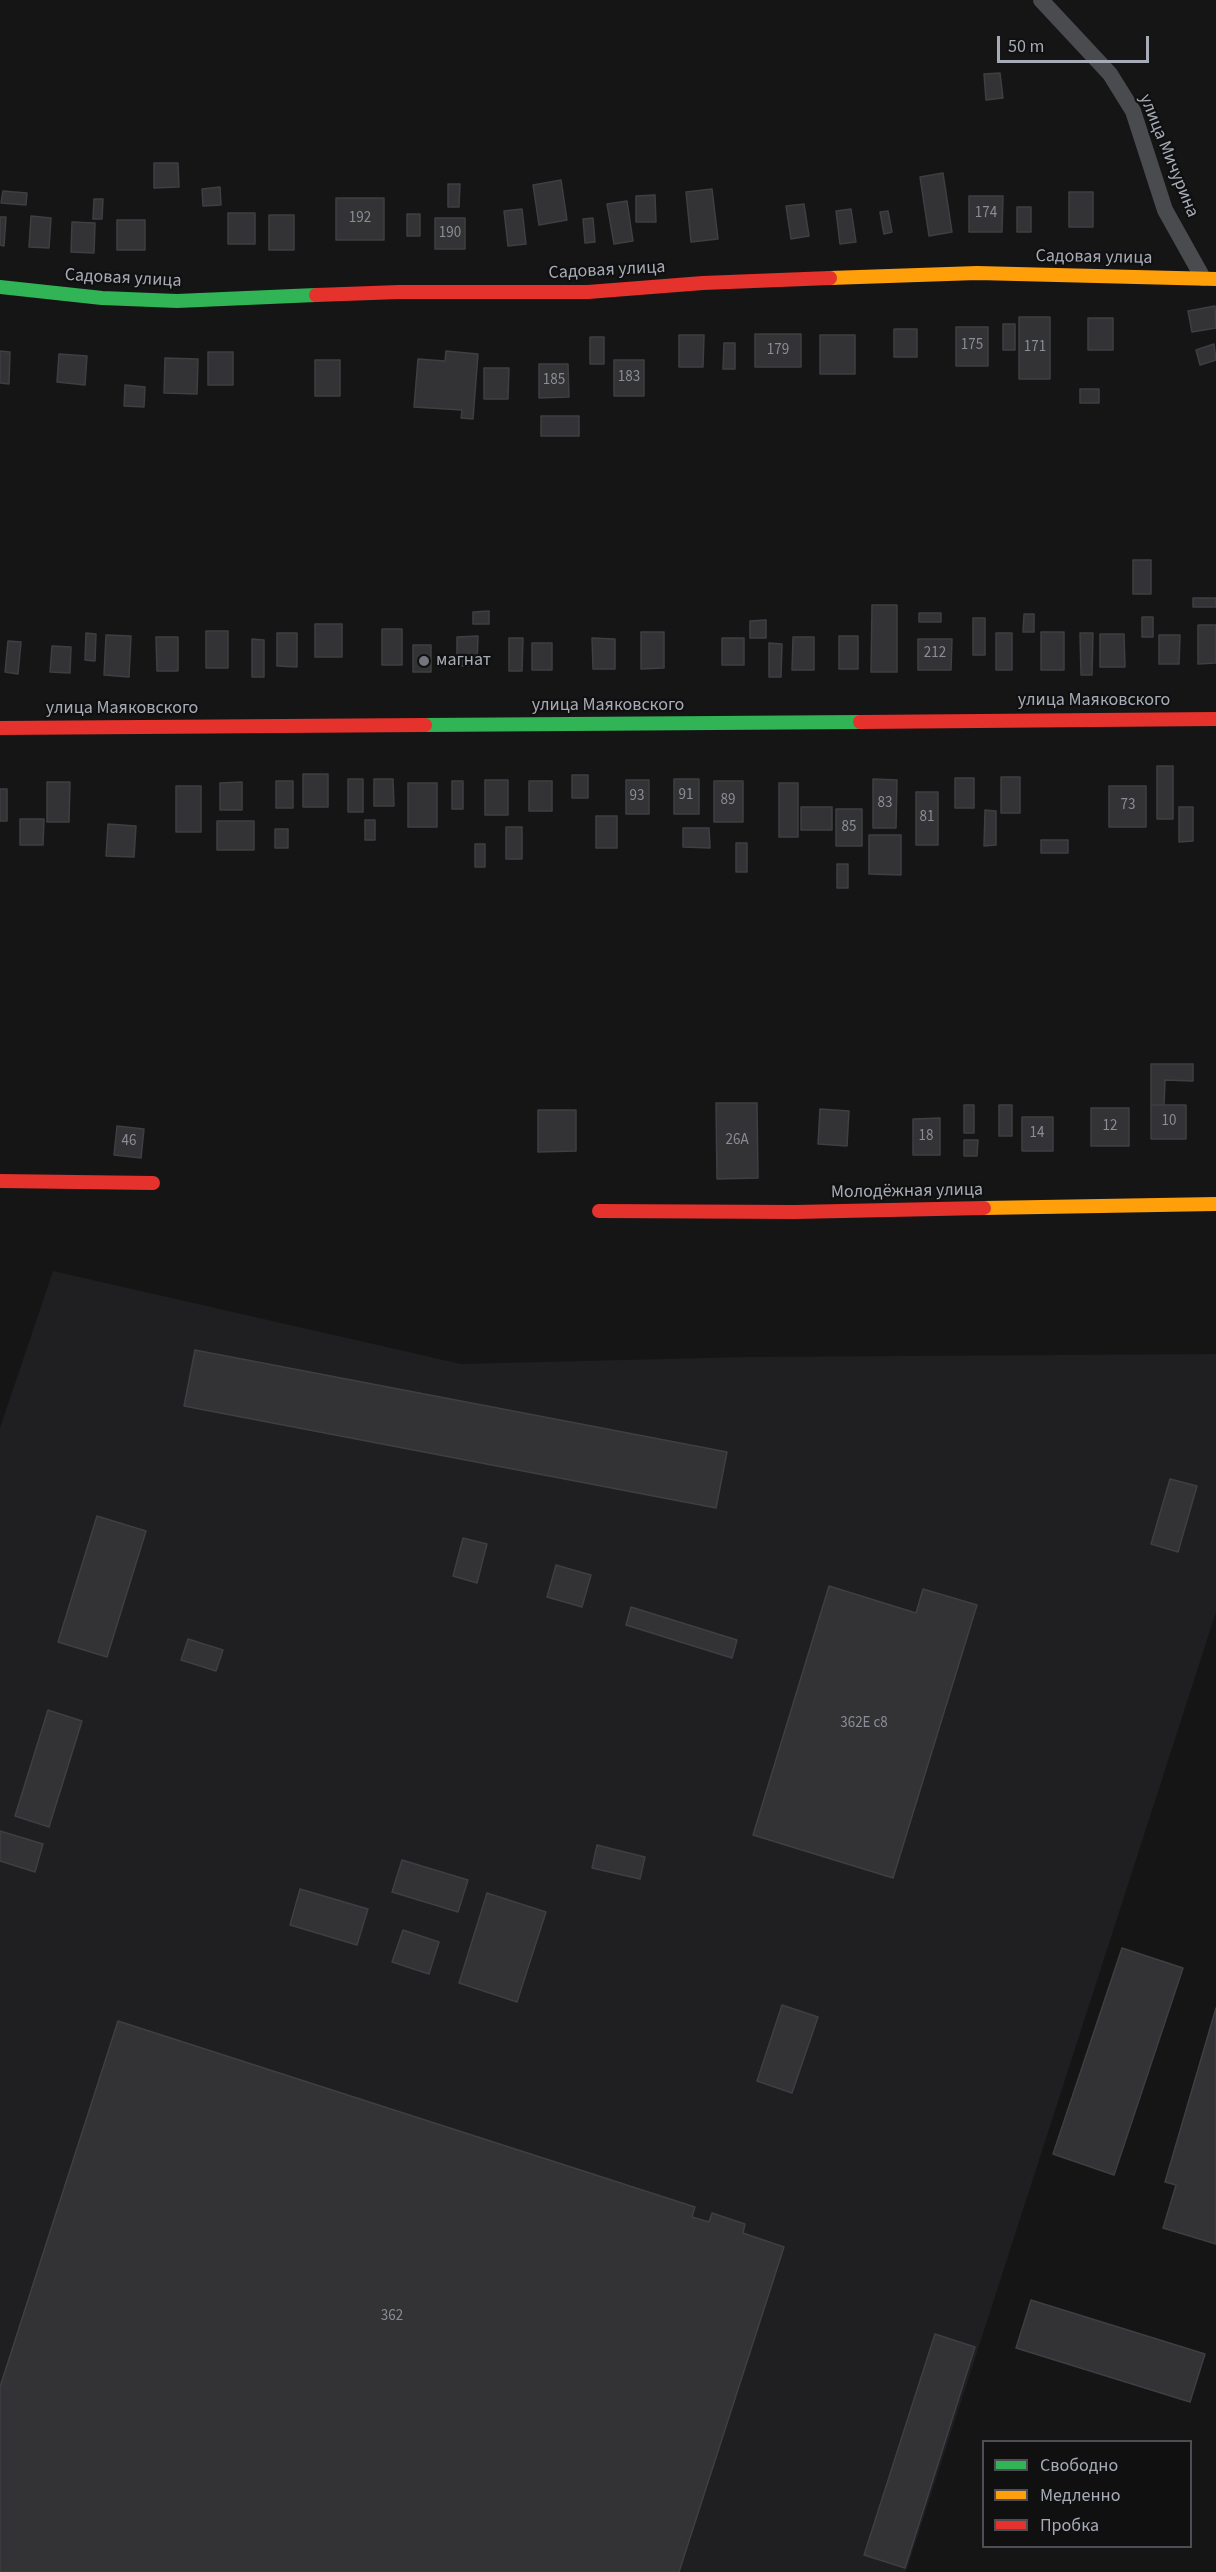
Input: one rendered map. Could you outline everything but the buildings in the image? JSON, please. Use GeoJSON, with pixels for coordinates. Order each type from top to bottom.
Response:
{"type":"FeatureCollection","features":[{"type":"Feature","properties":{"kind":"street","name":"улица Мичурина"},"geometry":{"type":"LineString","coordinates":[[1041,0],[1110,74],[1133,111],[1165,210],[1210,279]]}},
{"type":"Feature","properties":{"kind":"street","name":"Садовая улица"},"geometry":{"type":"LineString","coordinates":[[0,287],[102,298],[177,301],[399,292],[588,292],[703,283],[977,273],[1210,279]]}},
{"type":"Feature","properties":{"kind":"street","name":"улица Маяковского"},"geometry":{"type":"LineString","coordinates":[[0,728],[1216,719]]}},
{"type":"Feature","properties":{"kind":"street"},"geometry":{"type":"LineString","coordinates":[[0,1181],[153,1183]]}},
{"type":"Feature","properties":{"kind":"street","name":"Молодёжная улица"},"geometry":{"type":"LineString","coordinates":[[599,1211],[795,1212],[1216,1204]]}},
{"type":"Feature","properties":{"kind":"shaded area"},"geometry":{"type":"Polygon","coordinates":[[[53,1271],[461,1364],[745,1357],[1216,1354],[1216,1612],[906,2572],[0,2572],[0,1428],[53,1271]]]}},
{"type":"Feature","properties":{"kind":"traffic: fast"},"geometry":{"type":"LineString","coordinates":[[0,287],[102,298],[177,301],[316,295]]}},
{"type":"Feature","properties":{"kind":"traffic: fast"},"geometry":{"type":"LineString","coordinates":[[425,725],[860,722]]}},
{"type":"Feature","properties":{"kind":"traffic: slow"},"geometry":{"type":"LineString","coordinates":[[830,278],[977,273],[1216,279]]}},
{"type":"Feature","properties":{"kind":"traffic: slow"},"geometry":{"type":"LineString","coordinates":[[984,1208],[1216,1204]]}},
{"type":"Feature","properties":{"kind":"traffic: jam"},"geometry":{"type":"LineString","coordinates":[[316,295],[399,292],[588,292],[703,283],[830,278]]}},
{"type":"Feature","properties":{"kind":"traffic: jam"},"geometry":{"type":"LineString","coordinates":[[860,722],[1216,719]]}},
{"type":"Feature","properties":{"kind":"traffic: jam"},"geometry":{"type":"LineString","coordinates":[[0,728],[425,725]]}},
{"type":"Feature","properties":{"kind":"traffic: jam"},"geometry":{"type":"LineString","coordinates":[[0,1181],[153,1183]]}},
{"type":"Feature","properties":{"kind":"traffic: jam"},"geometry":{"type":"LineString","coordinates":[[599,1211],[795,1212],[984,1208]]}},
{"type":"Feature","properties":{"kind":"place","name":"магнат"},"geometry":{"type":"Point","coordinates":[424,661]}}]}
